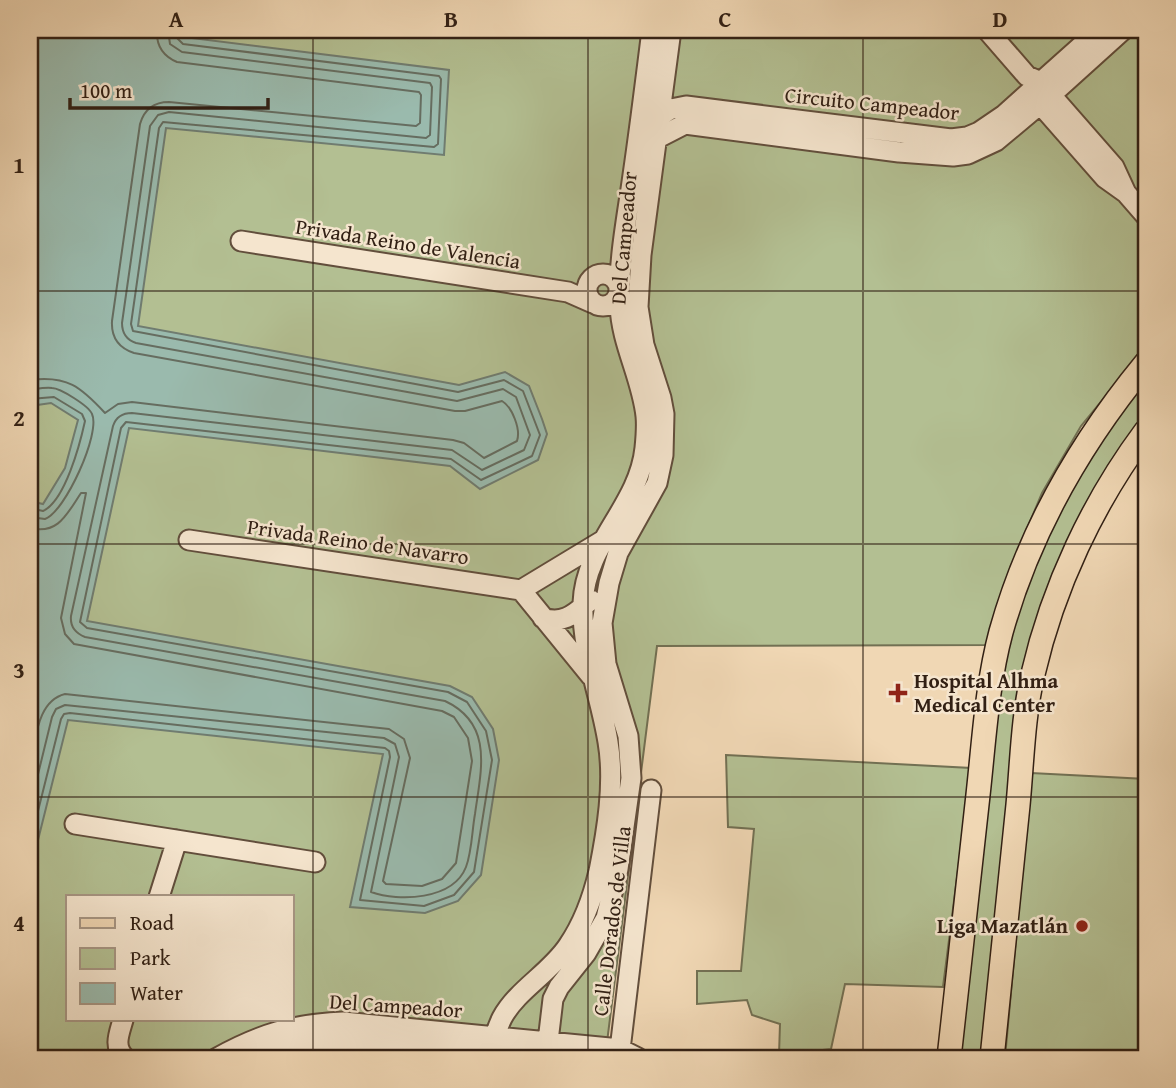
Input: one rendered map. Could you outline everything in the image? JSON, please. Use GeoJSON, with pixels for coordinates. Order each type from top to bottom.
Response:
{"type":"FeatureCollection","features":[{"type":"Feature","properties":{"kind":"main road"},"geometry":{"type":"LineString","coordinates":[[949,1058],[981,766],[1000,634],[1038,531],[1061,486],[1094,431],[1146,363]]}},
{"type":"Feature","properties":{"kind":"main road"},"geometry":{"type":"LineString","coordinates":[[992,1058],[1032,677],[1071,562],[1096,510],[1146,431]]}},
{"type":"Feature","properties":{"kind":"main road"},"geometry":{"type":"LineString","coordinates":[[991,690],[1006,689],[1014,692],[1028,714]]}},
{"type":"Feature","properties":{"kind":"main road"},"geometry":{"type":"LineString","coordinates":[[981,766],[996,781],[1004,783],[1022,771]]}},
{"type":"Feature","properties":{"kind":"street","name":"Del Campeador"},"geometry":{"type":"LineString","coordinates":[[586,597],[602,541],[638,477],[645,451],[646,418],[643,398],[624,337],[619,289],[621,252],[652,30]]}},
{"type":"Feature","properties":{"kind":"street","name":"Del Campeador"},"geometry":{"type":"LineString","coordinates":[[217,1058],[267,1034],[297,1025],[320,1023],[343,1023],[547,1051],[553,999],[559,987],[586,953],[606,918],[618,869],[631,778],[628,736],[606,664],[602,623],[618,553],[657,483],[663,455],[664,414],[644,345],[639,307],[641,269],[671,30]]}},
{"type":"Feature","properties":{"kind":"street"},"geometry":{"type":"LineString","coordinates":[[987,30],[1038,90],[1105,178],[1126,193],[1146,216]]}},
{"type":"Feature","properties":{"kind":"street","name":"Circuito Campeador"},"geometry":{"type":"LineString","coordinates":[[637,149],[685,124],[854,136],[951,139],[967,137],[982,140],[1099,30]]}},
{"type":"Feature","properties":{"kind":"street","name":"Circuito Campeador"},"geometry":{"type":"LineString","coordinates":[[1038,90],[1124,30]]}},
{"type":"Feature","properties":{"kind":"street"},"geometry":{"type":"LineString","coordinates":[[664,82],[671,93],[686,106]]}},
{"type":"Feature","properties":{"kind":"street","name":"Circuito Campeador"},"geometry":{"type":"LineString","coordinates":[[640,128],[678,106],[686,106],[854,136]]}},
{"type":"Feature","properties":{"kind":"street","name":"Privada Reino de Valencia"},"geometry":{"type":"LineString","coordinates":[[242,240],[568,292],[595,304]]}},
{"type":"Feature","properties":{"kind":"street","name":"Del Campeador"},"geometry":{"type":"LineString","coordinates":[[594,278],[621,252]]}},
{"type":"Feature","properties":{"kind":"street"},"geometry":{"type":"LineString","coordinates":[[594,278],[587,293],[595,304],[608,305],[615,301],[619,289],[641,269]]}},
{"type":"Feature","properties":{"kind":"street"},"geometry":{"type":"LineString","coordinates":[[568,292],[580,289],[594,278],[611,276],[619,289],[639,307]]}},
{"type":"Feature","properties":{"kind":"street","name":"Del Campeador"},"geometry":{"type":"LineString","coordinates":[[595,304],[617,325],[624,337]]}},
{"type":"Feature","properties":{"kind":"street","name":"Privada Reino de Navarro"},"geometry":{"type":"LineString","coordinates":[[189,540],[521,590]]}},
{"type":"Feature","properties":{"kind":"street"},"geometry":{"type":"LineString","coordinates":[[592,678],[521,590],[602,541]]}},
{"type":"Feature","properties":{"kind":"street"},"geometry":{"type":"LineString","coordinates":[[558,568],[586,597],[602,623]]}},
{"type":"Feature","properties":{"kind":"street"},"geometry":{"type":"LineString","coordinates":[[543,618],[560,621],[569,617],[586,597],[609,583]]}},
{"type":"Feature","properties":{"kind":"street"},"geometry":{"type":"LineString","coordinates":[[492,1045],[503,1017],[568,948],[594,893],[611,784],[609,744],[592,678],[586,597]]}},
{"type":"Feature","properties":{"kind":"street","name":"Calle Dorados de Villa"},"geometry":{"type":"LineString","coordinates":[[619,1054],[652,790]]}},
{"type":"Feature","properties":{"kind":"street"},"geometry":{"type":"LineString","coordinates":[[75,824],[315,862]]}},
{"type":"Feature","properties":{"kind":"street"},"geometry":{"type":"LineString","coordinates":[[160,895],[177,841]]}},
{"type":"Feature","properties":{"kind":"street"},"geometry":{"type":"LineString","coordinates":[[541,977],[559,987]]}},
{"type":"Feature","properties":{"kind":"street"},"geometry":{"type":"LineString","coordinates":[[123,1021],[117,1041],[121,1056],[125,1058]]}},
{"type":"Feature","properties":{"kind":"street","name":"Del Campeador"},"geometry":{"type":"LineString","coordinates":[[255,1058],[282,1047],[341,1040],[492,1045],[524,1058]]}},
{"type":"Feature","properties":{"kind":"street"},"geometry":{"type":"LineString","coordinates":[[547,1051],[619,1054],[638,1058]]}},
{"type":"Feature","properties":{"kind":"green space"},"geometry":{"type":"Polygon","coordinates":[[[30,30],[1146,30],[1146,347],[1081,426],[1042,493],[1008,574],[987,645],[657,646],[605,1058],[30,1058],[30,30]]]}},
{"type":"Feature","properties":{"kind":"green space"},"geometry":{"type":"Polygon","coordinates":[[[1146,374],[1146,415],[1122,449],[1053,586],[988,1058],[960,1058],[996,687],[1017,607],[1052,523],[1092,448],[1146,374]]]}},
{"type":"Feature","properties":{"kind":"green space"},"geometry":{"type":"Polygon","coordinates":[[[726,755],[971,768],[943,987],[845,984],[831,1049],[779,1055],[780,1024],[752,1015],[747,1000],[697,1004],[697,971],[741,971],[754,829],[728,827],[726,755]]]}},
{"type":"Feature","properties":{"kind":"green space","name":"Liga Mazatlán"},"geometry":{"type":"Polygon","coordinates":[[[1031,773],[1146,779],[1146,1058],[1005,1058],[1031,773]]]}},
{"type":"Feature","properties":{"kind":"water"},"geometry":{"type":"Polygon","coordinates":[[[30,30],[184,30],[183,37],[449,70],[444,155],[166,128],[138,326],[459,385],[505,372],[529,386],[542,419],[547,434],[538,460],[480,489],[450,466],[129,428],[87,621],[450,686],[472,697],[493,729],[499,760],[481,875],[458,901],[425,913],[350,907],[383,754],[68,720],[30,872],[30,501],[43,504],[65,468],[78,420],[51,403],[30,406],[30,30]]]}},
{"type":"Feature","properties":{"kind":"place","name":"Hospital Alhma Medical Center"},"geometry":{"type":"Point","coordinates":[898,693]}},
{"type":"Feature","properties":{"kind":"place","name":"Liga Mazatlán"},"geometry":{"type":"Point","coordinates":[1082,926]}}]}
